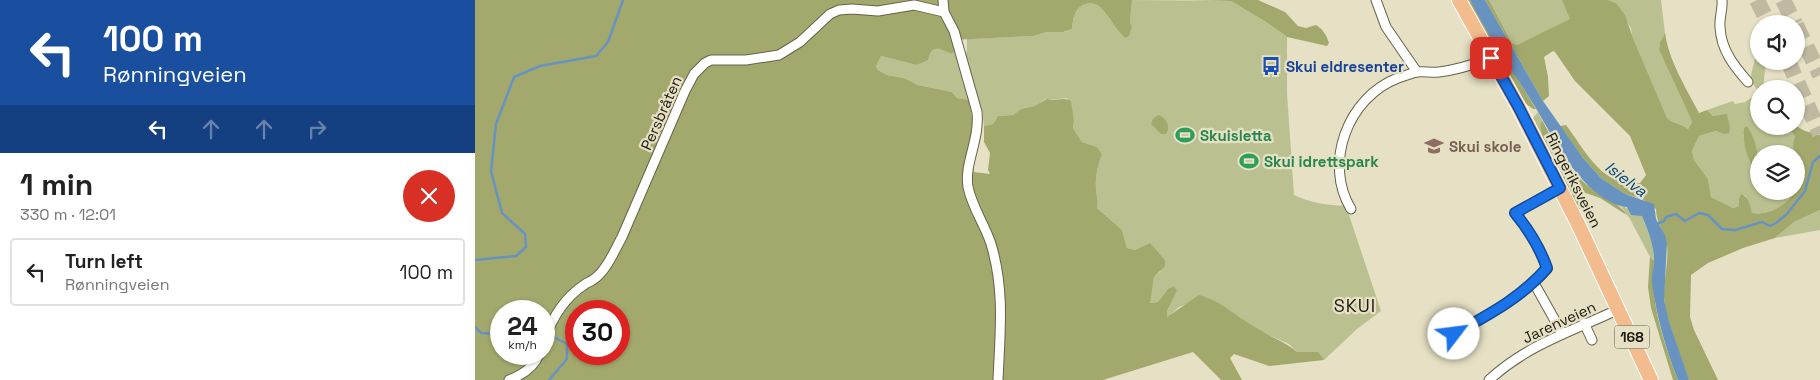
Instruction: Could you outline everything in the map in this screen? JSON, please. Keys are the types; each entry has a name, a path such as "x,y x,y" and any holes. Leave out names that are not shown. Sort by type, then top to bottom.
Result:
{"main road":[{"name":"Ringeriksveien","path":"1459,0 1518,106 1560,188 1651,380"}],"street":[{"path":"943,0 944,12 954,31 979,125 968,167 968,186 972,201 990,243 1000,284 1002,308 998,380"},
{"path":"1376,0 1386,27 1417,72"},
{"path":"1722,0 1720,25 1723,43 1731,63 1748,82"},
{"name":"Persbråten","path":"555,314 584,284 595,279 612,257 685,91 694,74 705,63 711,60 745,60 779,55 800,42 831,14 839,10 878,11 914,5 944,12"},
{"path":"1351,209 1345,200 1339,168 1341,144 1350,121 1368,98 1396,79 1417,72 1439,72 1491,58"},
{"path":"1454,334 1508,303 1534,283 1547,268 1541,250 1524,223 1515,213 1560,188"},
{"path":"1534,283 1562,333"},
{"name":"Jarenveien","path":"1489,380 1532,349 1562,333 1619,309"},
{"path":"1584,323 1592,340"},
{"path":"509,380 519,376 532,365"}],"green space":[{"path":"475,0 1132,0 1130,23 1132,27 1129,36 1125,38 1099,6 1088,4 1080,7 1076,12 1072,29 1063,32 1047,32 1033,36 952,40 955,51 952,54 940,49 934,49 931,51 928,60 916,65 881,56 876,66 878,70 887,75 904,78 918,85 952,92 957,98 969,100 974,128 970,147 974,172 990,174 988,170 990,153 984,142 984,126 993,124 998,116 1013,115 1021,109 1034,106 1047,99 1071,101 1074,121 1073,128 1082,142 1097,147 1102,154 1096,179 1097,208 1122,230 1127,248 1135,250 1150,243 1165,260 1165,266 1154,277 1150,303 1158,302 1168,289 1174,286 1177,291 1167,311 1167,317 1199,295 1223,306 1297,352 1318,352 1324,360 1269,366 1234,354 1230,358 1242,380 1221,380 1193,352 1103,380 475,380"},
{"path":"1132,0 1231,1 1287,37 1287,93 1294,195 1319,203 1346,206 1381,311 1357,329 1324,360 1315,354 1297,352 1289,344 1260,331 1206,297 1179,307 1167,318 1167,311 1177,291 1168,289 1158,302 1149,303 1154,277 1160,272 1165,260 1150,244 1135,250 1127,248 1122,230 1097,208 1096,179 1102,154 1097,147 1082,142 1073,128 1074,121 1067,98 1046,99 1034,106 1021,109 1013,115 998,116 993,124 984,126 982,109 974,94 964,61 967,39 1033,36 1047,32 1064,32 1072,29 1078,9 1088,4 1099,6 1125,38 1130,23"},
{"path":"1187,0 1258,0 1285,12 1298,26 1306,28 1316,25 1324,33 1329,43 1327,46 1287,37 1231,1"},
{"path":"1464,0 1470,0 1536,109 1525,103"},
{"path":"1485,0 1489,0 1512,43 1517,45 1570,19 1562,0 1608,0 1616,3 1625,15 1667,118 1688,129 1692,122 1659,50 1660,42 1665,33 1674,64 1699,113 1707,110 1713,116 1727,114 1730,128 1729,133 1723,134 1716,131 1699,136 1692,151 1694,160 1708,179 1711,197 1733,208 1739,206 1741,194 1747,199 1752,213 1773,210 1788,200 1805,200 1805,145 1793,145 1794,135 1805,135 1805,131 1820,135 1820,210 1794,222 1775,238 1743,248 1708,263 1691,275 1690,317 1694,330 1718,380 1689,380 1673,340 1667,320 1664,299 1667,245 1656,209 1642,199 1625,194 1601,178 1583,158 1560,126 1566,125 1588,156 1605,173 1615,180 1627,183 1640,183 1646,175 1630,136 1575,81 1553,51 1544,57 1549,96 1543,101"},
{"path":"1489,0 1562,0 1571,19 1517,45 1512,43"},
{"path":"1608,0 1661,0 1665,33 1660,42 1659,50 1692,122 1688,129 1667,118 1633,41 1631,28 1616,3"},
{"path":"942,48 952,54 955,51 969,100 957,98 952,92 918,85 904,78 887,75 878,70 876,65 881,56 916,65 934,49"},
{"path":"1752,70 1765,70 1764,80 1750,80"},
{"path":"1750,99 1750,135 1794,135 1795,138 1794,145 1752,145 1743,134 1750,160 1750,200 1789,200 1773,210 1760,213 1752,213 1745,195 1739,206 1733,208 1711,197 1708,179 1694,160 1692,151 1699,136 1716,131 1723,134 1713,116 1707,110 1733,101 1735,104"},
{"path":"1538,112 1542,120 1540,126 1543,135 1558,162 1564,178 1565,188 1532,119"},
{"path":"1158,115 1167,123 1166,134 1161,134 1151,124"},
{"path":"1542,120 1564,158 1577,175 1592,189 1618,206 1625,214 1600,198 1583,192 1579,195 1581,205 1577,211 1565,188 1561,167 1543,138 1540,126"},
{"path":"1747,126 1756,145 1750,145 1750,163 1746,152 1744,128"},
{"path":"1621,206 1642,216 1653,245 1654,261 1650,257 1629,217"},
{"path":"1820,210 1820,230 1775,238 1794,222"},
{"path":"1650,257 1654,261 1654,291 1659,321 1667,351 1678,380 1673,380 1651,308 1648,287"}],"water":[{"path":"1470,0 1485,0 1543,101 1583,158 1601,178 1625,194 1654,204 1656,219 1665,235 1667,243 1664,300 1669,322 1689,380 1678,380 1662,332 1652,283 1653,249 1642,216 1631,215 1627,207 1615,204 1602,197 1575,171 1562,153"}],"waterway":[{"path":"475,260 516,256 526,247 525,234 502,213 491,171 496,124 514,77 540,66 596,56 608,42 623,0"},
{"path":"1655,225 1664,221 1666,217 1676,214 1685,221 1699,213 1708,215 1722,229 1735,230 1762,222 1770,226 1786,215 1805,191 1813,162 1820,156"},
{"path":"475,327 481,333 490,333"},
{"path":"549,380 567,359 567,344 555,338"}],"tunnel":[{"path":"1757,0 1764,15"},
{"path":"1783,0 1790,15"},
{"path":"1805,44 1820,75"},
{"path":"1792,70 1820,134"}],"place":[{"name":"Skui eldresenter","path":"1271,66"},
{"name":"Skuisletta","path":"1185,135"},
{"name":"Skui skole","path":"1434,146"},
{"name":"Skui idrettspark","path":"1249,161"}],"district":[{"name":"SKUI","path":"1355,305"}],"route":[{"path":"1454,334 1508,303 1534,283 1547,268 1541,250 1524,223 1515,213 1560,188 1491,58"}],"water label":[{"name":"Isielva","path":"1626,179"}]}
